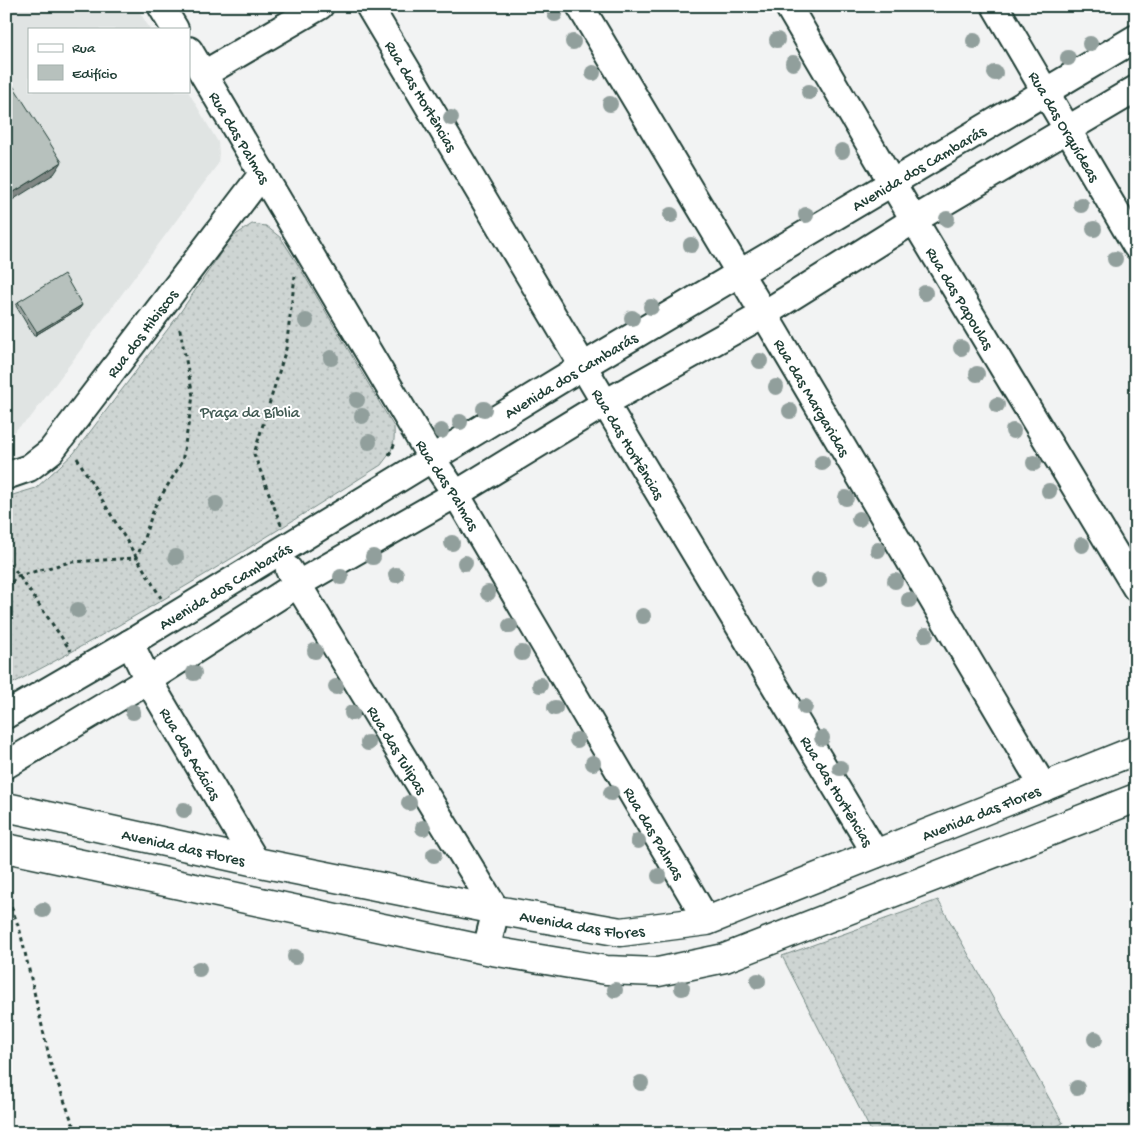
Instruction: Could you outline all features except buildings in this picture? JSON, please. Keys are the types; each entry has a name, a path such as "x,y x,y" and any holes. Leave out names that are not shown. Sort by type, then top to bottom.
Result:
{"main road":[{"name":"Avenida das Flores","path":"6,808 256,862 496,910 621,932 707,921 1136,750"},
{"path":"6,848 486,950 606,970 658,972 725,958 1136,798"}],"street":[{"path":"161,6 174,28"},
{"path":"204,74 320,6"},
{"name":"Rua das Hortências","path":"369,6 876,854"},
{"name":"Rua das Margaridas","path":"580,6 1044,788"},
{"name":"Rua das Papoulas","path":"788,6 914,220 1136,588"},
{"name":"Rua das Orquídeas","path":"995,6 1136,246"},
{"name":"Avenida dos Cambarás","path":"6,715 130,643 280,540 432,459 584,366 1136,38"},
{"name":"Rua das Palmas","path":"190,52 264,173 432,459 456,494 707,921"},
{"path":"6,765 148,680 298,584 456,494 605,403 764,314 914,220 1136,89"},
{"name":"Rua dos Hibiscos","path":"6,476 29,468 51,452 264,173"},
{"name":"Rua das Tulipas","path":"280,540 298,584 496,910"},
{"name":"Rua das Acácias","path":"130,643 148,680 256,862"},
{"path":"486,950 496,910"}],"path":[{"path":"280,540 254,454 286,349 296,273"},
{"path":"137,558 155,506 182,462 193,396 177,317"},
{"path":"386,459 391,453 395,442 394,434"},
{"path":"74,453 163,601"},
{"path":"6,557 72,653 80,648"},
{"path":"6,588 18,576 70,562 137,558"},
{"path":"6,892 20,930 51,1064 73,1124 87,1133"}],"shaded area":[{"path":"6,6 136,6 149,28 28,28 28,92 189,92 218,142 218,164 31,417 6,438"}],"green space":[{"name":"Praça da Bíblia","path":"252,224 266,226 281,238 297,263 394,427 391,451 381,465 242,552 102,635 6,687 6,497 36,488 74,453 177,317 231,238"},
{"path":"938,900 1063,1123 1043,1133 872,1133 782,956"}]}
